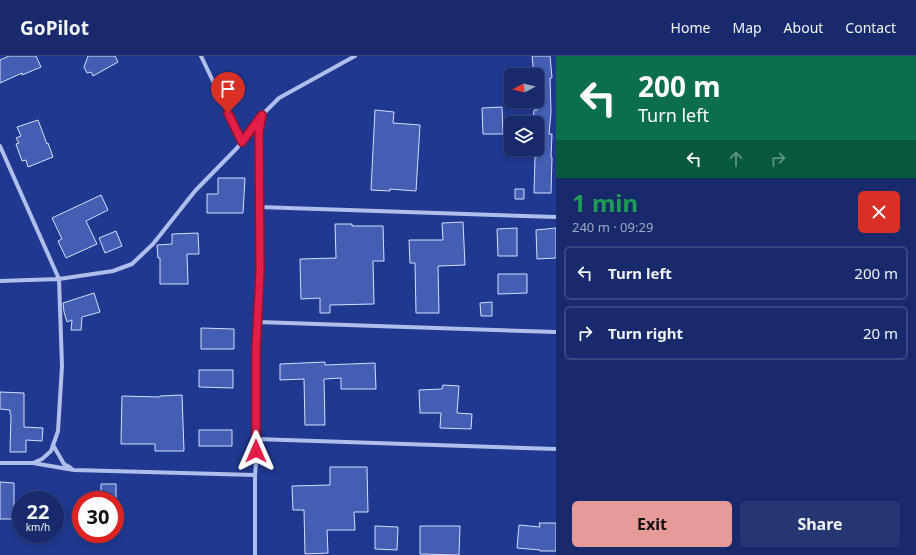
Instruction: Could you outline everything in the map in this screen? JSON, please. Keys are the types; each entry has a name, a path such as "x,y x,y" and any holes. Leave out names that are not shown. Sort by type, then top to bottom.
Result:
{"street":[{"path":"201,56 242,142"},
{"path":"0,281 59,279 113,270 132,264 153,244 195,191 237,148 262,115 278,98 355,56"},
{"path":"255,555 254,475 256,439 256,350 260,272 259,132 262,115"},
{"path":"0,146 59,279 62,366 58,431 50,451 42,459 33,463"},
{"path":"259,207 556,217"},
{"path":"258,322 556,332"},
{"path":"256,439 556,449"},
{"path":"53,445 64,464 74,470"},
{"path":"0,463 33,463 74,470 254,475"}],"building":[{"path":"9,56 36,56 41,67 22,75 22,73 0,83 0,60"},
{"path":"88,56 115,56 118,62 93,76 91,72 87,73 84,67"},
{"path":"532,56 550,56 552,78 550,78 551,112 549,134 552,134 551,193 534,193 535,157 544,156 544,116 533,116 534,110 537,110 537,108 544,108 544,68 533,68"},
{"path":"502,107 503,134 483,134 482,108"},
{"path":"375,110 394,112 393,123 420,125 416,191 390,189 390,191 371,190"},
{"path":"38,120 53,157 28,167 26,160 22,161 16,144 19,143 16,138 21,136 17,127"},
{"path":"218,178 245,178 243,213 207,213 207,194 218,194"},
{"path":"515,189 524,189 524,199 515,199"},
{"path":"101,195 108,210 86,221 97,244 66,258 58,241 62,239 52,218"},
{"path":"463,222 465,265 438,266 439,313 416,313 415,263 410,263 409,240 443,240 442,223"},
{"path":"335,224 352,224 352,226 383,226 384,261 373,261 374,304 330,305 330,313 320,313 320,298 301,299 300,259 336,258"},
{"path":"517,228 517,256 498,256 497,229"},
{"path":"556,228 556,258 537,259 536,230"},
{"path":"116,231 122,246 105,253 99,238"},
{"path":"198,233 199,254 187,254 188,284 160,284 160,258 158,258 157,245 172,244 172,234"},
{"path":"498,274 527,274 527,293 498,294"},
{"path":"94,293 100,312 82,317 81,330 71,330 72,320 67,322 63,303"},
{"path":"492,302 492,316 481,316 480,303"},
{"path":"201,328 234,329 234,349 201,349"},
{"path":"325,362 325,365 375,363 376,389 341,389 341,378 324,379 325,425 305,425 304,379 280,380 280,364"},
{"path":"199,370 233,370 233,388 199,387"},
{"path":"443,385 459,386 457,413 472,414 471,429 440,428 441,413 420,413 419,390 442,389"},
{"path":"0,392 24,393 24,427 43,428 42,441 26,440 26,452 10,452 11,415 10,410 0,409"},
{"path":"182,395 184,451 155,451 155,444 121,444 122,396 160,397"},
{"path":"199,430 232,430 232,446 199,446"},
{"path":"330,467 367,467 368,512 354,512 355,530 327,530 328,553 305,554 304,510 293,510 292,486 330,485"},
{"path":"0,482 14,483 14,491 12,491 12,519 0,519"},
{"path":"101,484 116,484 116,491 101,491"},
{"path":"539,523 556,523 556,551 540,551 517,548 519,525 540,527"},
{"path":"375,526 398,527 397,550 375,549"},
{"path":"420,526 460,526 459,555 420,554"}],"route":[{"path":"228,113 242,142 262,115 259,132 260,272 256,350 256,451"}]}
